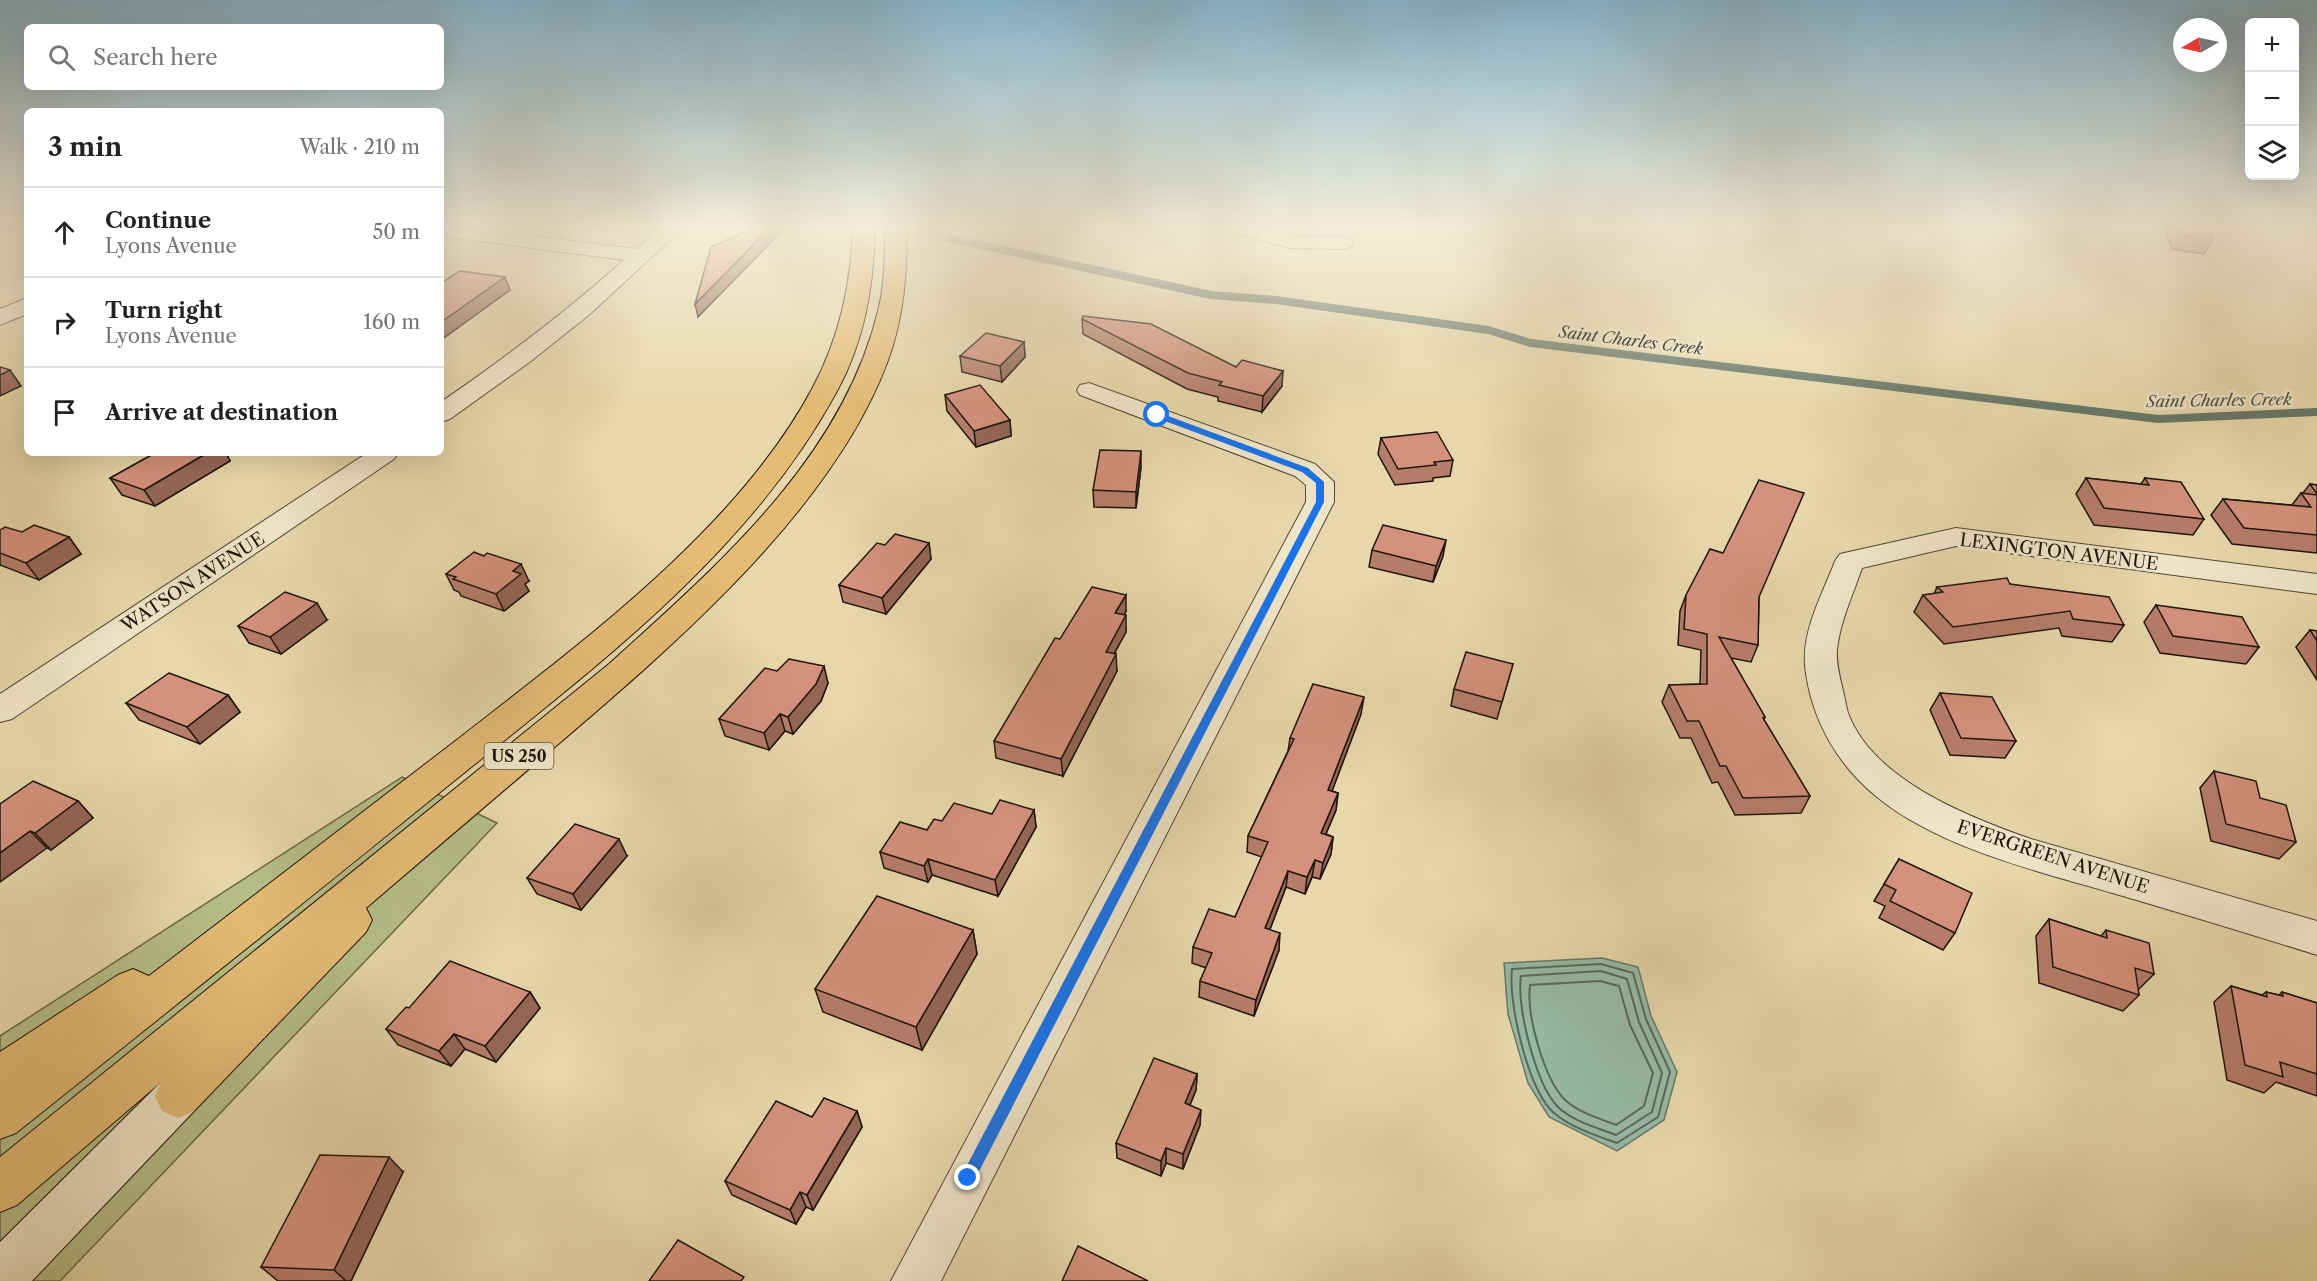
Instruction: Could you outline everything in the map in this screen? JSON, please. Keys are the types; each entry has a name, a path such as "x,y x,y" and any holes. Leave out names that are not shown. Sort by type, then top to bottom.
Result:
{"highway":[{"name":"US 250","path":"0,1117 557,680 654,596 704,548 746,503 800,430 837,366 853,326 862,285"},
{"name":"US 250","path":"0,1188 621,672 698,602 759,538 807,478 852,408 878,354 890,313 894,285"},
{"path":"178,1096 485,785"},
{"path":"0,1077 350,844"}],"street":[{"path":"444,412 523,356 609,285"},
{"path":"0,318 24,306"},
{"path":"915,1281 1320,502 1320,482 1305,470 1089,390"},
{"name":"WATSON AVENUE","path":"0,710 381,456"},
{"name":"LEXINGTON AVENUE","path":"1822,640 1851,561 1956,537 2317,584"},
{"name":"EVERGREEN AVENUE","path":"1822,640 1821,665 1829,711 1843,740 1862,763 1892,790 1931,815 1983,837 2057,861 2317,938"},
{"path":"0,1278 178,1096"}],"green space":[{"path":"402,777 497,823 60,1281 0,1281 0,1036"}],"water":[{"path":"1602,958 1638,967 1651,1016 1677,1072 1664,1120 1617,1151 1549,1117 1528,1083 1508,1014 1504,963"}],"building":[{"path":"444,285 494,285 444,320"},
{"path":"700,285 714,285 695,304"},
{"path":"1083,316 1151,324 1236,367 1242,360 1283,371 1263,396 1219,385 1222,382 1188,373 1082,319"},
{"path":"986,333 1024,342 1000,366 960,356"},
{"path":"0,367 10,370 0,375"},
{"path":"980,385 1010,420 974,431 945,395"},
{"path":"1437,432 1453,460 1434,462 1436,465 1398,469 1381,438"},
{"path":"1100,450 1141,451 1136,492 1093,490"},
{"path":"150,456 202,456 144,490 110,478"},
{"path":"2086,478 2149,485 2145,478 2181,482 2204,519 2104,508"},
{"path":"1759,480 1804,493 1759,597 1758,645 1719,637 1765,717 1763,718 1810,796 1743,798 1726,766 1720,766 1699,721 1687,721 1669,685 1707,684 1707,634 1684,629 1686,595 1710,549 1723,553"},
{"path":"2310,484 2317,485 2317,494"},
{"path":"2301,493 2317,495 2317,535 2244,528 2223,499 2311,507"},
{"path":"34,525 69,537 26,563 0,553 0,530 5,527 22,532"},
{"path":"1383,525 1446,540 1436,566 1372,550"},
{"path":"895,534 929,543 882,598 839,585 877,543 885,545"},
{"path":"474,552 484,556 487,553 521,564 513,571 521,574 496,594 453,579 456,577 446,574"},
{"path":"2007,578 2010,584 2109,597 2124,625 2073,619 2070,611 1953,627 1923,595 1943,592 1937,587"},
{"path":"1092,587 1126,595 1115,613 1126,615 1106,652 1116,654 1061,759 994,741 1055,638 1060,639"},
{"path":"285,592 317,603 270,637 238,626"},
{"path":"2156,605 2242,617 2259,647 2173,636"},
{"path":"2310,630 2317,631 2317,641"},
{"path":"1466,652 1513,664 1502,702 1454,689"},
{"path":"789,659 824,666 816,684 788,717 780,714 764,733 719,719 765,668 777,671"},
{"path":"169,673 228,695 187,727 126,703"},
{"path":"1313,684 1364,697 1328,790 1338,793 1321,833 1333,837 1323,863 1315,860 1307,877 1288,871 1265,928 1280,933 1256,1000 1200,981 1212,953 1193,947 1209,909 1235,917 1268,842 1248,836 1294,739 1290,738"},
{"path":"1940,693 1992,697 2016,741 1961,738"},
{"path":"2214,771 2256,781 2260,798 2286,805 2296,842 2226,824"},
{"path":"33,781 78,801 35,833 30,831 0,853 0,804"},
{"path":"1000,800 1034,810 995,880 928,859 924,866 880,852 900,822 927,830 934,819 942,821 954,803 992,814"},
{"path":"575,824 619,839 573,894 527,878"},
{"path":"1899,859 1972,893 1955,933 1890,901 1896,890 1884,884"},
{"path":"877,896 973,930 916,1027 815,989"},
{"path":"2049,919 2107,938 2106,930 2149,943 2154,974 2135,968 2139,995 2053,967"},
{"path":"450,961 530,992 485,1046 454,1034 439,1051 386,1029 406,1007 409,1008"},
{"path":"2231,986 2267,997 2266,992 2283,996 2282,992 2317,1003 2317,1074 2280,1062 2283,1077 2245,1065"},
{"path":"1154,1058 1197,1074 1185,1103 1201,1110 1183,1154 1166,1148 1161,1161 1116,1143"},
{"path":"824,1098 857,1111 807,1195 800,1192 790,1210 725,1181 776,1101 812,1117"},
{"path":"320,1155 389,1157 334,1270 261,1267"},
{"path":"678,1240 744,1277 741,1281 649,1281"},
{"path":"1078,1246 1148,1281 1062,1281"}],"waterway":[{"name":"Saint Charles Creek","path":"1164,285 1211,295 1276,300 1488,330 1531,343 2158,419 2317,412"}],"route":[{"path":"968,1178 1320,502 1320,482 1305,470 1157,415"}]}
